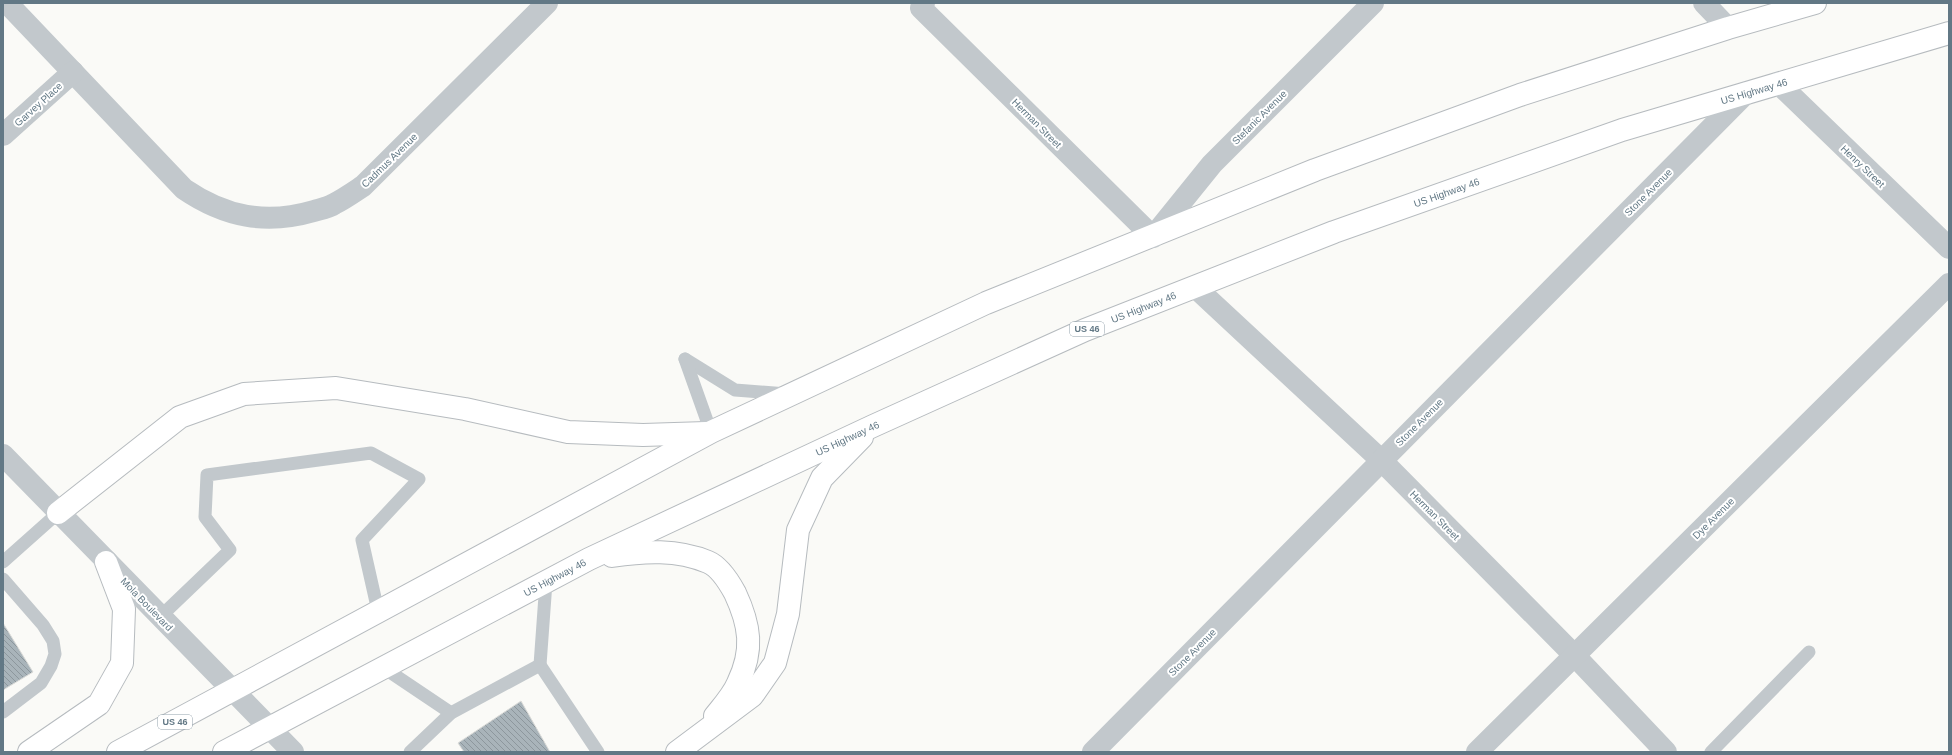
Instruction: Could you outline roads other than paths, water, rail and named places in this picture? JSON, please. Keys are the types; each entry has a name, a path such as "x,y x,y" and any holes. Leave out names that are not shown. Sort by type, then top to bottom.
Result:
{"highway":[{"name":"US 46","path":"118,752 232,692 378,611 712,432 986,303 1153,237 1315,170 1520,95 1728,28 1815,3"},
{"name":"US Highway 46","path":"268,728 589,559 873,426 1085,330 1334,232 1614,133 1949,33"},
{"path":"58,513 180,417 244,394 336,388 465,409 568,432 643,435 712,432"},
{"path":"677,752 752,696 775,664 788,614 798,530 822,478 873,426"},
{"path":"589,559 645,551 683,554 709,562 728,580 742,609 748,627 749,648 738,684 704,732"},
{"path":"29,752 99,704 122,663 124,609 106,562"},
{"name":"US 46","path":"224,752 268,728"}],"street":[{"name":"Cadmus Avenue","path":"7,3 184,189 199,199 232,213 261,218 294,217 333,205 363,186 547,3"},
{"name":"Stefanic Avenue","path":"1153,237 1212,164 1373,3"},
{"path":"1704,3 1728,28"},
{"name":"Herman Street","path":"922,6 1153,237"},
{"name":"Garvey Place","path":"3,135 73,72"},
{"name":"Henry Street","path":"1778,83 1949,248"},
{"name":"Stone Avenue","path":"1094,752 1381,460 1746,93"},
{"name":"Dye Avenue","path":"1477,752 1949,284"},
{"name":"Herman Street","path":"1195,287 1381,460 1574,655 1666,752"},
{"name":"Mola Boulevard","path":"3,455 232,692 293,752"}],"lane":[{"path":"712,432 685,359 735,390 793,394"},
{"path":"160,617 230,550 205,517 207,475 371,453 418,479 362,540 378,611"},
{"path":"3,562 58,513"},
{"path":"3,579 43,625 52,641 55,654 51,666 41,683 3,712"},
{"path":"546,582 540,665 598,752"},
{"path":"1711,752 1809,652"},
{"path":"410,752 451,713 540,665"},
{"path":"384,668 451,713"}]}
